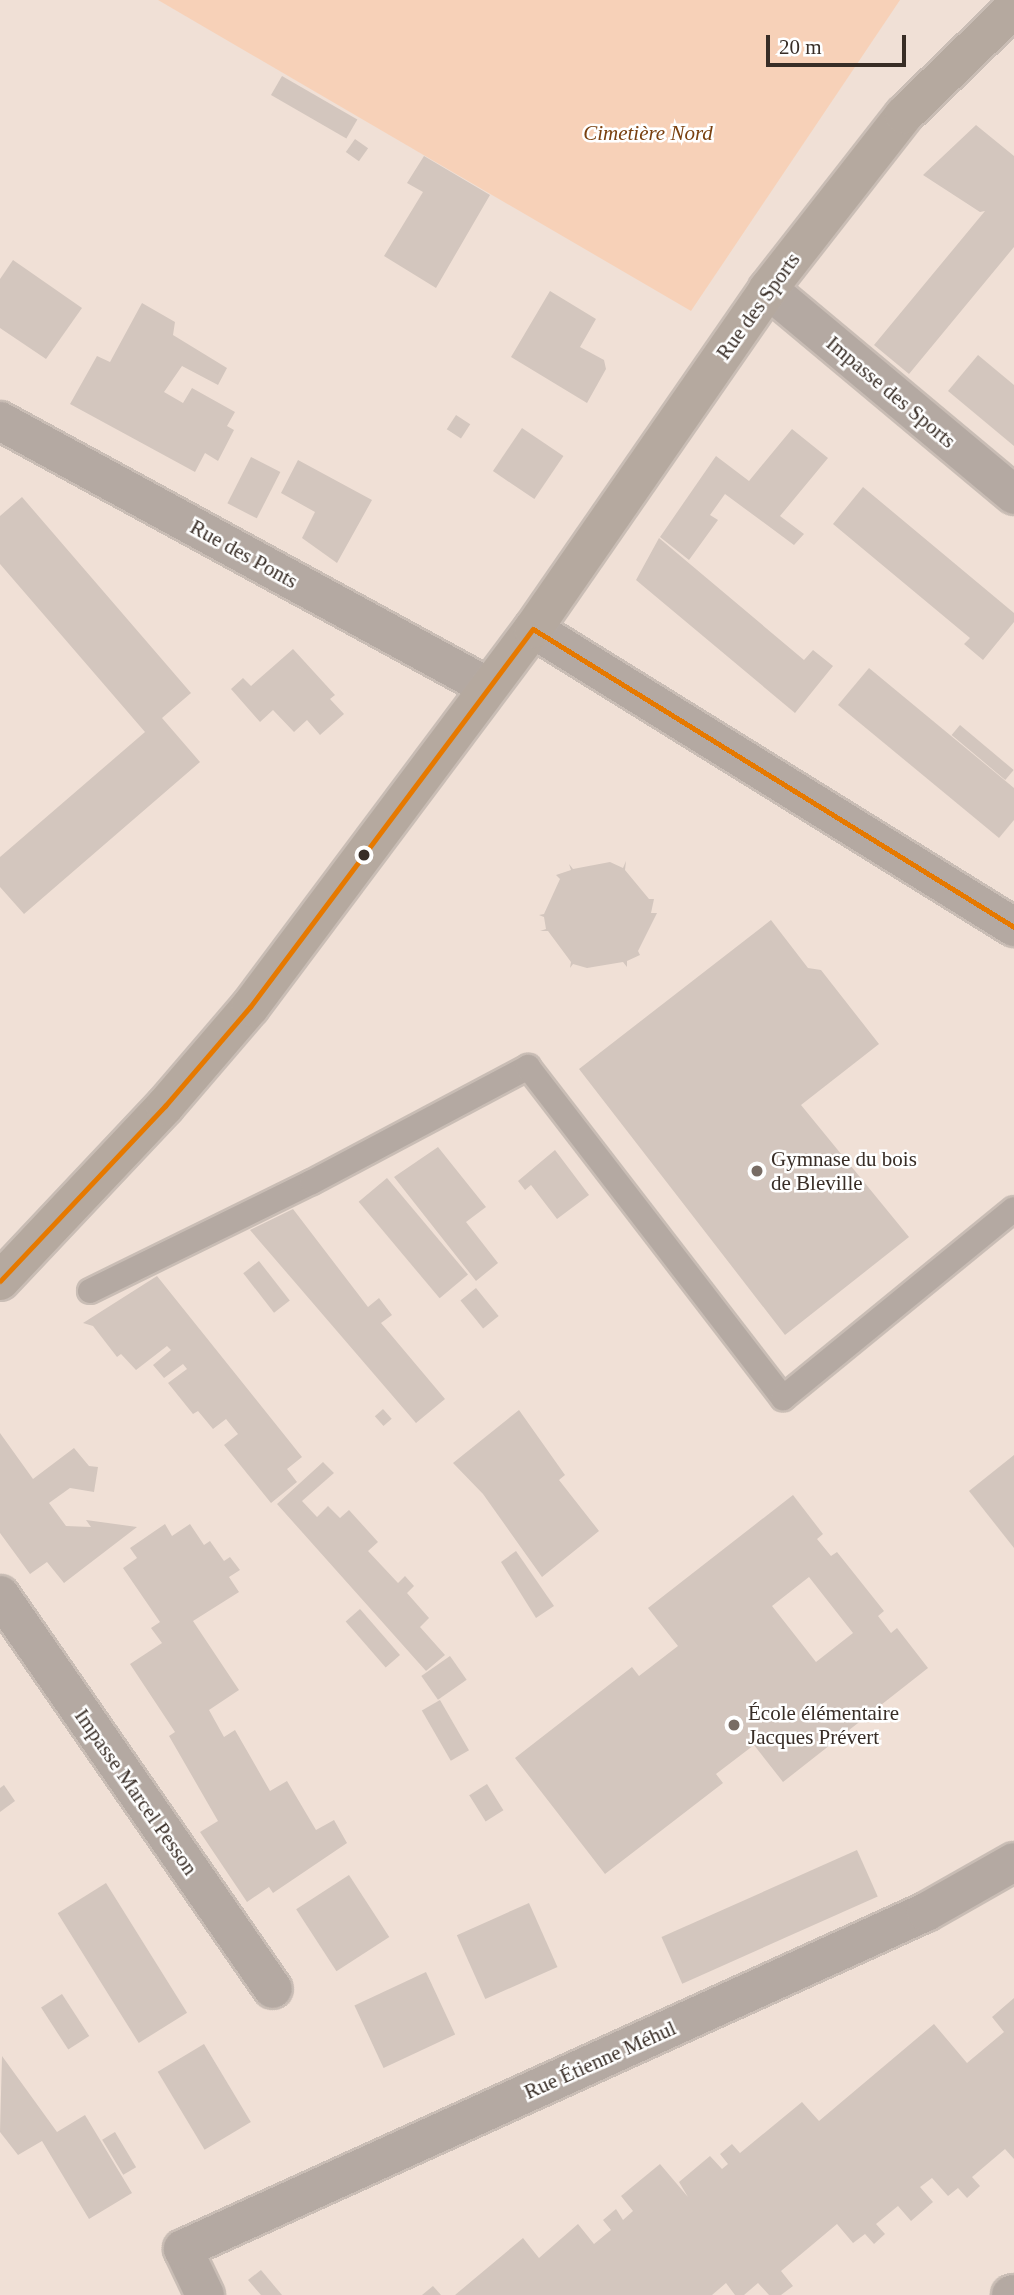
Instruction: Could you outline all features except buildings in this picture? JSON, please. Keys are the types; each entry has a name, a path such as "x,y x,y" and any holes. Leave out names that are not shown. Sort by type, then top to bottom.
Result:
{"street":[{"name":"Rue des Sports","path":"0,1281 165,1106 250,1007 533,629 768,289 904,115 1014,8"},
{"name":"Impasse des Sports","path":"768,289 1014,495"},
{"name":"Rue des Ponts","path":"3,428 488,687"},
{"path":"533,629 1014,928"},
{"name":"Impasse Marcel Pesson","path":"0,1595 273,1989"},
{"name":"Rue Étienne Méhul","path":"205,2295 183,2249 926,1912 1014,1862"}],"lane":[{"path":"90,1291 312,1182 528,1067 783,1398 1014,1209"}],"green space":[{"name":"Cimetière Nord","path":"158,0 900,0 691,311"}],"transit line":[{"path":"533,629 1014,927"},
{"path":"0,1281 165,1106 250,1007 533,629"}],"place":[{"name":"Gymnase du bois de Bleville","path":"757,1171"},
{"name":"École élémentaire Jacques Prévert","path":"734,1725"}]}
